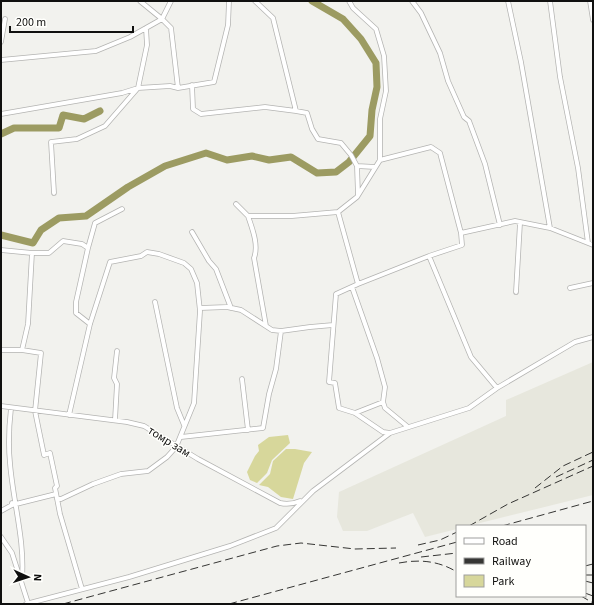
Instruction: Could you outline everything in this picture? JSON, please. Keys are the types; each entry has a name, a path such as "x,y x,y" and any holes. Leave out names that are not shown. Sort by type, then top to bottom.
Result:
{"street":[{"path":"140,1 171,28 178,88"},
{"path":"1,60 96,52 130,38 162,19 171,1"},
{"path":"1,114 122,93 138,88 170,86 178,88 214,82 228,25 229,1"},
{"path":"255,1 269,16 273,18 296,111"},
{"path":"248,216 292,216 338,212 358,195 380,160 380,119 386,91 384,56 376,29 353,8 349,1"},
{"path":"412,1 421,13 437,46 448,81 464,117 469,122 485,164 500,225"},
{"path":"508,1 521,62 550,228"},
{"path":"550,1 560,77 578,168 588,242"},
{"path":"590,1 593,20"},
{"path":"1,42 5,19"},
{"path":"54,193 51,142 77,139 105,126 138,88 147,45 146,28"},
{"path":"192,85 193,109 201,114 265,107 307,113 312,129 318,139 341,143 351,155 357,166 358,195"},
{"path":"380,160 431,147 440,152 461,232 462,244 352,286 336,294 330,382 335,383 338,408 355,413 383,432 390,433"},
{"path":"357,166 375,167"},
{"path":"236,204 248,216 254,235 254,258 266,326"},
{"path":"90,324 76,313 76,302 88,248 95,223 122,209"},
{"path":"338,212 358,284"},
{"path":"461,232 515,222 550,228 593,245"},
{"path":"516,292 520,223"},
{"path":"192,232 209,261 216,269 231,308"},
{"path":"1,250 32,254 49,253 63,240 82,244 88,248"},
{"path":"57,499 62,499 93,484 121,474 148,471 168,457 176,447 194,403 200,308 197,283 191,269 184,263 159,254 147,252 141,256 110,262 90,324 69,415"},
{"path":"22,350 28,324 32,254"},
{"path":"429,256 471,356 497,388"},
{"path":"570,288 593,283"},
{"path":"352,286 377,358 385,387 383,402 385,408 408,427"},
{"path":"155,302 177,408 184,425"},
{"path":"200,308 231,308 240,310 272,330 281,332 333,325"},
{"path":"181,437 263,428 276,369 281,332"},
{"path":"1,537 12,553 22,579 27,604 128,577 230,546 276,528 302,500 390,433 469,408 497,388 575,342 593,337"},
{"path":"1,350 22,350 41,353 35,411 44,455 50,453 57,486 55,488 60,514 82,590"},
{"path":"115,420 117,384 114,378 117,351"},
{"path":"242,379 248,430"},
{"path":"355,413 383,402"},
{"name":"томр зам","path":"1,406 115,420 144,426 160,435 176,447 280,503 286,505 302,500"},
{"path":"11,408 8,432 10,464 15,498 14,505 23,562 22,579"},
{"path":"1,511 14,505 56,494"}],"shaded area":[{"path":"593,362 593,495 472,525 456,525 456,529 425,537 413,513 367,531 343,531 337,517 339,492 506,416 506,400"}],"green space":[{"path":"288,435 290,443 272,460 267,473 257,483 250,480 247,472 259,451 258,445 269,437"},
{"path":"286,449 312,452 304,463 293,499 281,497 268,487 259,485 270,474 273,461"}],"waterway":[{"path":"1,235 33,243 41,230 59,218 86,216 128,187 165,166 206,153 227,160 252,156 269,160 291,157 317,173 336,172 349,162 370,136 372,110 377,87 376,63 361,39 343,19 312,1"},
{"path":"1,134 14,128 59,128 63,115 84,119 100,111"}],"railway":[{"path":"535,488 563,466 593,452"},
{"path":"556,477 593,460"},
{"path":"471,525 508,504 593,466"},
{"path":"506,525 593,501"},
{"path":"418,545 440,540 456,532"},
{"path":"229,604 456,542"},
{"path":"63,604 277,546 301,543 355,549 396,548"},
{"path":"421,557 456,553"},
{"path":"399,563 414,561 436,563 456,571"},
{"path":"586,566 593,564"},
{"path":"586,575 593,575"},
{"path":"586,581 593,583"},
{"path":"586,593 593,596"},
{"path":"583,597 593,603"}]}
